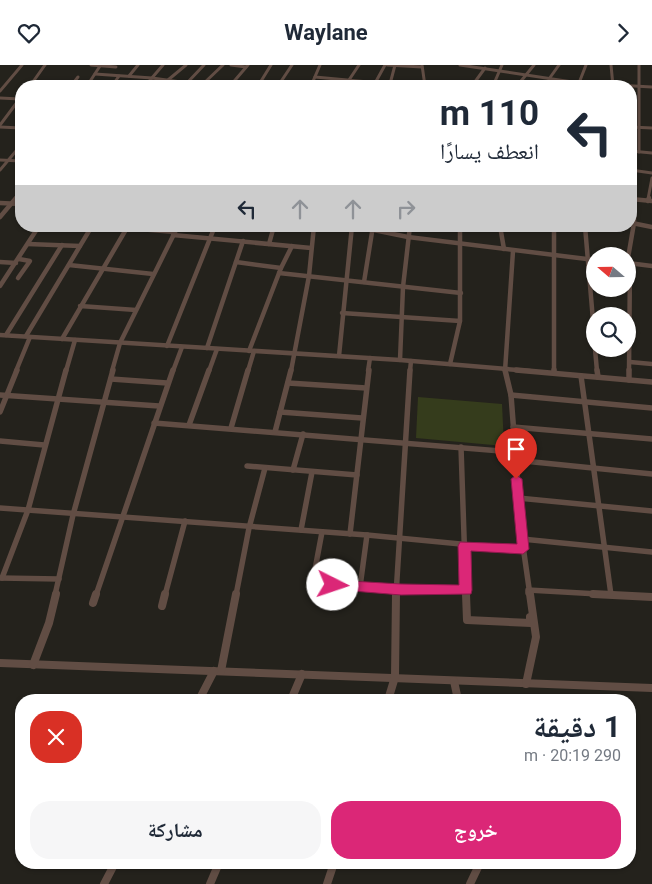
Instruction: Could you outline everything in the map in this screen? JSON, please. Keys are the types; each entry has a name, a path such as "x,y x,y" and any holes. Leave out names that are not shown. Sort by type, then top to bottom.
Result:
{"street":[{"path":"0,91 2,86 22,65"},
{"path":"34,80 45,65"},
{"path":"91,65 116,66"},
{"path":"130,76 138,65"},
{"path":"152,78 163,65"},
{"path":"95,75 168,80 186,65"},
{"path":"190,80 204,65"},
{"path":"207,80 223,65"},
{"path":"231,65 247,66"},
{"path":"262,80 271,65"},
{"path":"282,80 292,65"},
{"path":"314,80 320,65"},
{"path":"352,65 359,65"},
{"path":"315,77 349,80 359,65"},
{"path":"377,80 386,65 422,66 424,80"},
{"path":"391,80 395,65"},
{"path":"460,65 554,80"},
{"path":"496,80 502,65"},
{"path":"522,80 534,65"},
{"path":"549,79 560,65"},
{"path":"580,80 586,65"},
{"path":"611,65 612,80"},
{"path":"639,65 639,152 652,153"},
{"path":"91,80 100,66"},
{"path":"110,75 116,66"},
{"path":"235,80 247,66"},
{"path":"476,80 485,68"},
{"path":"116,80 119,76"},
{"path":"637,86 652,87"},
{"path":"0,98 15,98"},
{"path":"0,126 15,105"},
{"path":"0,126 15,127"},
{"path":"640,127 652,128"},
{"path":"0,170 15,152"},
{"path":"0,160 15,161"},
{"path":"637,171 652,173"},
{"path":"637,199 650,201 652,178"},
{"path":"0,217 15,199"},
{"path":"0,203 15,204"},
{"path":"637,224 652,227"},
{"path":"0,286 35,232"},
{"path":"0,412 28,337 88,232"},
{"path":"62,339 125,232"},
{"path":"166,232 311,249"},
{"path":"167,346 212,232"},
{"path":"269,244 272,232"},
{"path":"275,432 296,353 309,275 313,232"},
{"path":"338,356 345,280 352,232"},
{"path":"364,282 372,232"},
{"path":"386,232 408,237 586,259 585,232"},
{"path":"400,360 403,287 409,232"},
{"path":"450,364 460,321 460,232"},
{"path":"501,232 504,249"},
{"path":"554,232 554,373"},
{"path":"630,247 632,232"},
{"path":"33,665 49,623 73,515 120,343 174,233"},
{"path":"207,349 243,241"},
{"path":"28,244 80,246"},
{"path":"62,245 3,335 400,360 652,382"},
{"path":"231,429 252,351 280,270 292,246"},
{"path":"513,251 504,368 511,395 514,460 523,549 536,637 526,684"},
{"path":"0,262 30,261 18,277"},
{"path":"236,262 345,280 461,293"},
{"path":"636,263 652,266"},
{"path":"70,265 153,274"},
{"path":"629,297 629,380"},
{"path":"80,306 136,310"},
{"path":"342,313 460,321"},
{"path":"58,579 1,578 28,510 44,445 75,340"},
{"path":"94,603 159,406 182,347"},
{"path":"189,425 217,349"},
{"path":"597,357 598,377"},
{"path":"350,534 370,358"},
{"path":"390,694 395,677 396,590 411,361"},
{"path":"630,362 652,364"},
{"path":"581,376 611,595"},
{"path":"111,379 167,383"},
{"path":"288,383 366,388"},
{"path":"0,395 159,406"},
{"path":"511,395 652,408"},
{"path":"280,412 362,418"},
{"path":"154,423 514,452"},
{"path":"513,427 652,439"},
{"path":"293,470 303,434"},
{"path":"0,441 44,445"},
{"path":"461,447 467,620 530,623 528,590"},
{"path":"514,460 652,474"},
{"path":"247,466 357,475"},
{"path":"203,694 217,671 249,527 266,468"},
{"path":"301,530 312,472"},
{"path":"518,498 652,511"},
{"path":"0,508 73,515 185,521 367,535 464,546 523,549"},
{"path":"162,606 185,521"},
{"path":"322,532 313,580 315,583 396,590 466,590"},
{"path":"360,587 367,535"},
{"path":"522,539 652,552"},
{"path":"528,590 652,597"},
{"path":"0,663 652,688"},
{"path":"294,694 302,674"},
{"path":"454,681 457,694"},
{"path":"104,884 112,869"},
{"path":"210,884 216,869"},
{"path":"327,884 332,869"},
{"path":"470,884 477,869"}],"green space":[{"path":"418,397 502,404 504,446 416,438"}],"route":[{"path":"333,585 401,590 466,590 464,546 523,549 516,479"}]}
